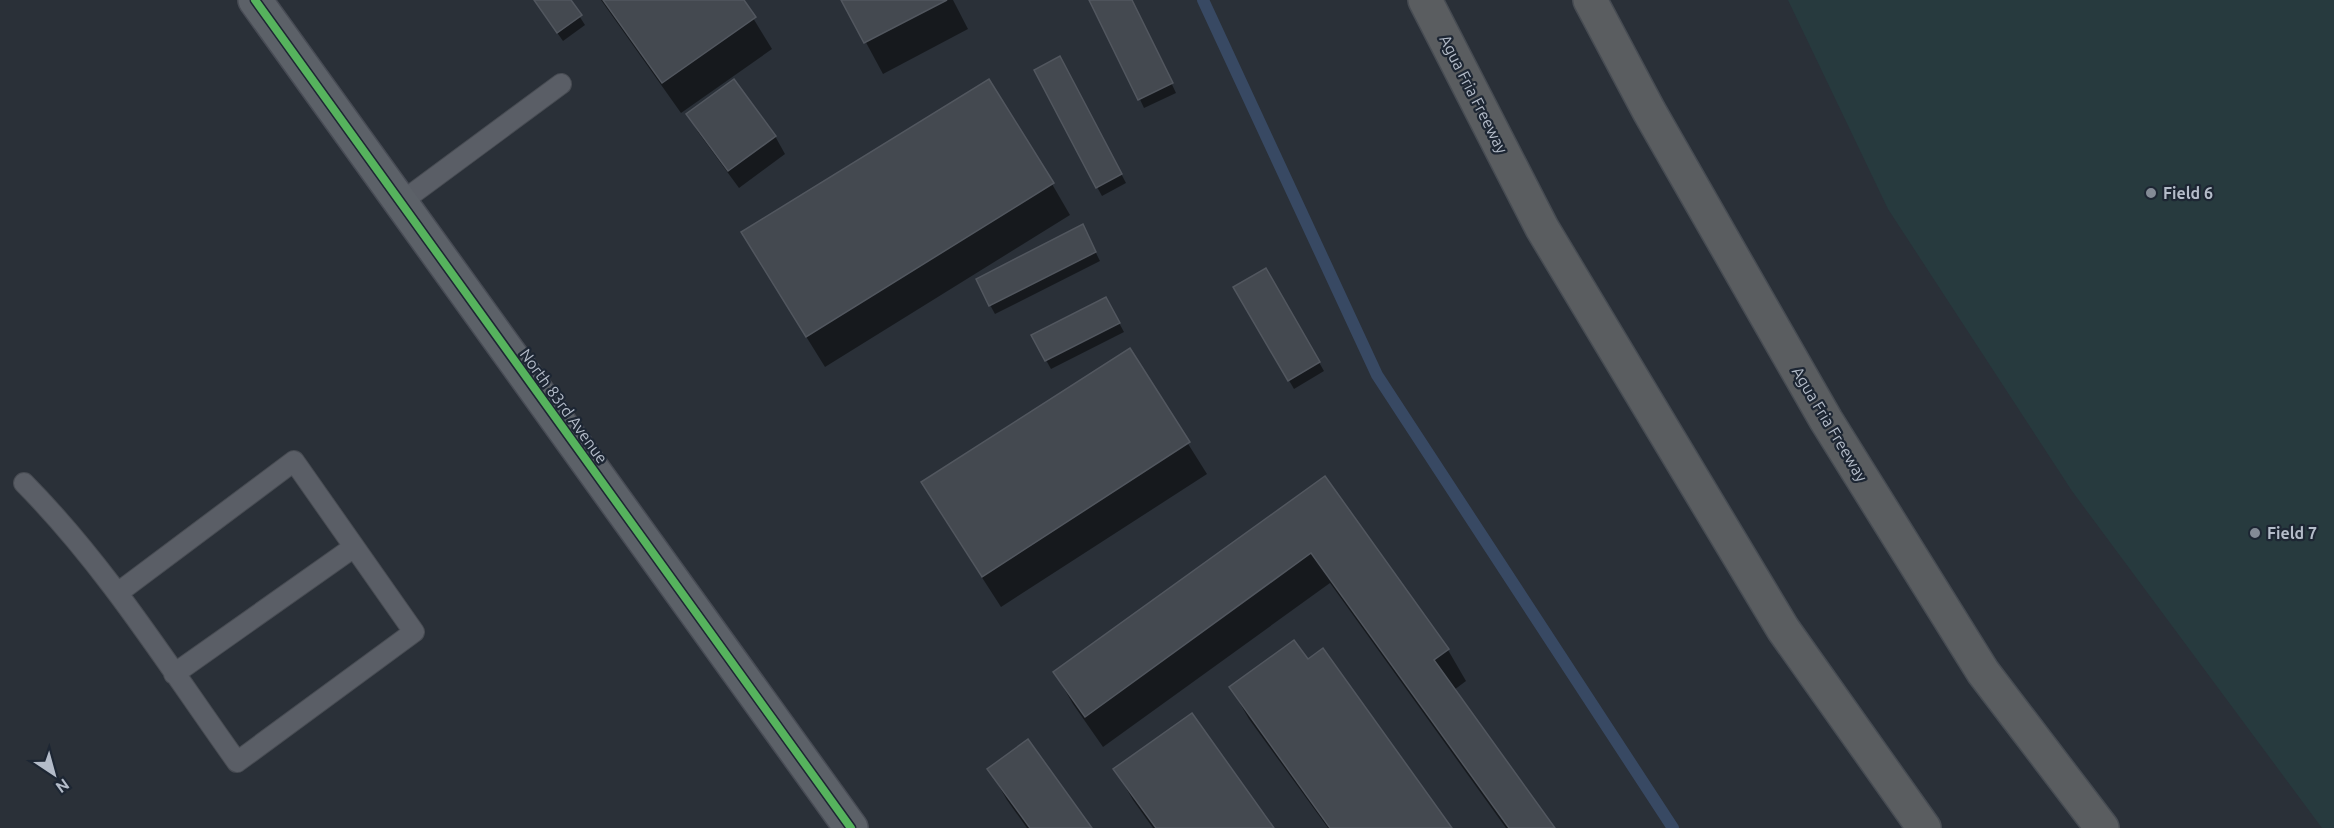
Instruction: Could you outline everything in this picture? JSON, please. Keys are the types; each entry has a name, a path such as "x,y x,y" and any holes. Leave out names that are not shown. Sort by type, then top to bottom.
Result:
{"highway":[{"name":"Agua Fria Freeway","path":"1425,0 1542,228 1770,609 1924,828"},
{"name":"Agua Fria Freeway","path":"1590,0 1648,111 1832,430 1983,672 2102,828"}],"main road":[{"name":"North 83rd Avenue","path":"255,0 851,828"}],"lane":[{"path":"400,203 561,84"},
{"path":"24,483 119,592 237,762 414,632 294,461 119,592"},
{"path":"174,674 354,547"}],"green space":[{"path":"1788,0 2334,0 2334,828 2322,828 2072,491 1888,209"}],"building":[{"path":"534,0 571,0 582,15 557,33"},
{"path":"603,0 744,0 756,17 662,83"},
{"path":"841,0 947,0 864,43"},
{"path":"1089,0 1132,0 1173,83 1138,100"},
{"path":"1060,56 1122,174 1096,188 1034,70"},
{"path":"734,79 776,136 728,171 686,114"},
{"path":"989,79 1054,183 806,337 741,232"},
{"path":"1083,224 1096,252 989,306 976,279"},
{"path":"1266,268 1320,362 1288,381 1233,287"},
{"path":"1106,297 1120,323 1045,361 1031,335"},
{"path":"1130,348 1190,442 982,577 921,482"},
{"path":"1325,476 1449,649 1434,660 1555,828 1509,828 1311,553 1085,717 1053,672"},
{"path":"1294,640 1308,659 1323,648 1452,828 1330,828 1229,687"},
{"path":"1192,713 1274,828 1156,828 1113,769"},
{"path":"1028,739 1092,828 1030,828 987,769"}],"waterway":[{"path":"1203,0 1377,375 1673,828"}],"cycle path":[{"path":"255,0 851,828"}],"place":[{"name":"Field 6","path":"2151,193"},
{"name":"Field 7","path":"2255,533"}]}
